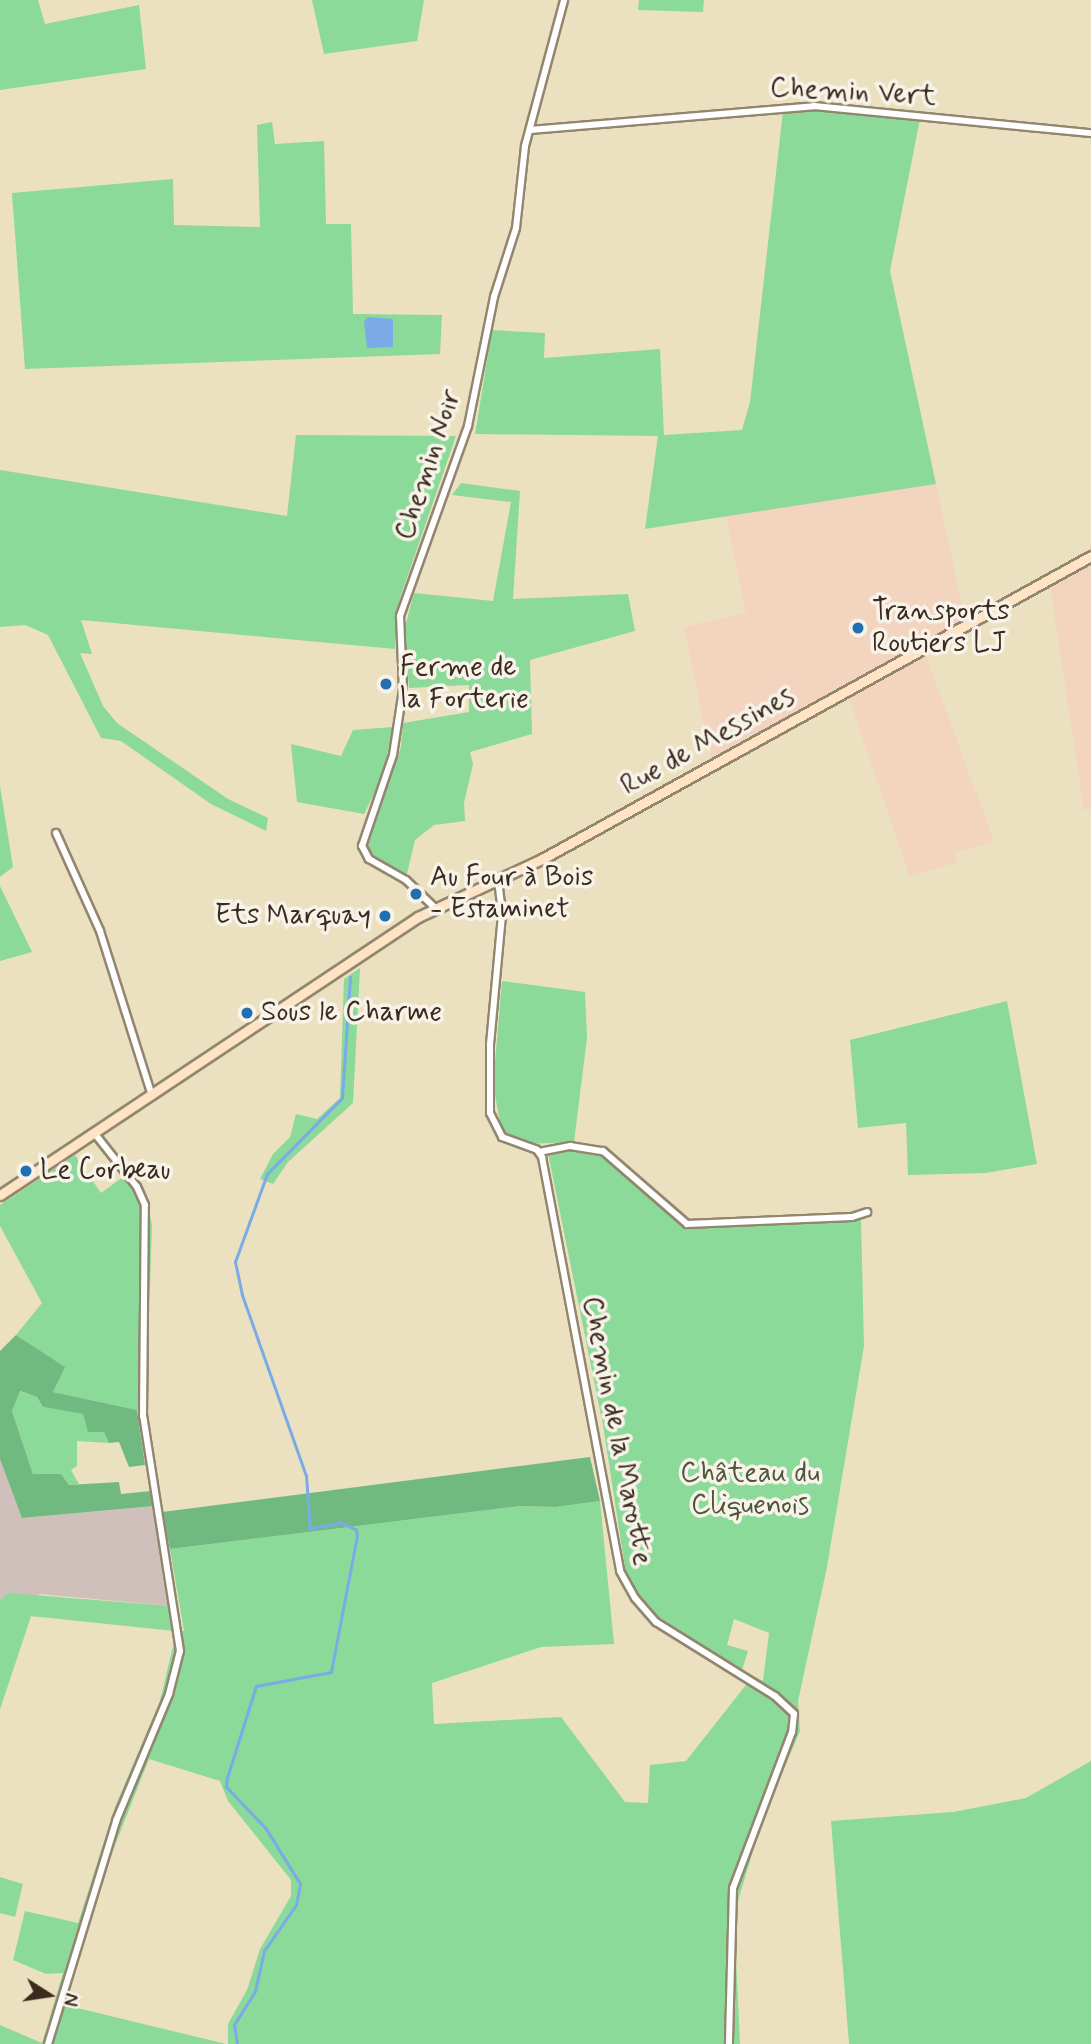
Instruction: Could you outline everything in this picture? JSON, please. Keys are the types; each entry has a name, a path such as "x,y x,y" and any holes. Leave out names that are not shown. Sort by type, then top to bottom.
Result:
{"main road":[{"name":"Rue de Messines","path":"0,1195 435,908 498,880 1091,556"}],"street":[{"name":"Chemin Noir","path":"435,908 406,880 369,859 362,845 392,761 403,690 400,617 468,426 494,297 516,228 530,130 564,0"},
{"name":"Chemin Vert","path":"530,130 804,106 1091,133"},
{"path":"56,833 100,932 152,1096"},
{"path":"498,880 502,915 489,1061 490,1112 502,1137 539,1152 570,1146 603,1151 687,1224 852,1217 867,1212"},
{"path":"48,2044 116,1821 166,1702 180,1651 143,1416 148,1245 142,1194 95,1134"},
{"name":"Chemin de la Marotte","path":"539,1152 622,1578 656,1622 783,1702 794,1718 733,1888 729,2044"}],"shaded area":[{"path":"936,484 968,633 926,656 994,841 956,853 957,862 910,877 849,699 714,773 684,627 746,612 725,513"},
{"path":"1091,548 1091,809 1084,810 1048,573"},
{"path":"0,1459 23,1518 154,1506 170,1606 39,1594 37,1617 31,1616 0,1709"}],"green space":[{"path":"0,0 38,0 45,24 139,5 146,69 0,90"},
{"path":"312,0 424,0 417,41 324,54"},
{"path":"639,0 704,0 703,12 638,10"},
{"path":"818,110 920,119 890,271 936,484 645,529 658,436 475,434 492,330 545,333 544,358 660,349 664,435 742,430 750,402 783,111"},
{"path":"272,122 275,144 324,141 326,224 351,224 353,314 442,315 440,354 25,369 12,193 173,179 174,225 260,227 257,125"},
{"path":"296,435 456,436 399,601 395,649 81,620 92,654 80,653 103,706 117,723 228,799 268,818 266,831 211,804 121,741 101,738 48,635 25,625 0,627 0,470 287,516"},
{"path":"461,483 520,491 513,599 628,594 635,631 530,660 532,734 470,752 473,764 464,803 465,821 434,825 415,840 407,874 369,855 367,846 401,747 403,723 469,712 469,685 409,688 404,631 414,593 493,601 511,502 452,495"},
{"path":"393,727 382,778 364,814 297,802 291,744 341,756 353,730"},
{"path":"0,786 13,867 0,877"},
{"path":"0,886 32,952 0,961"},
{"path":"360,968 353,1103 288,1162 273,1184 260,1179 273,1154 290,1137 296,1114 317,1119 340,1098 344,979"},
{"path":"502,981 585,992 587,1038 574,1142 529,1144 502,1132 493,1085"},
{"path":"1007,1001 1037,1164 986,1173 908,1175 906,1123 858,1128 850,1040"},
{"name":"Château du Cliquenois","path":"585,1150 607,1157 683,1226 861,1220 864,1346 827,1567 798,1701 800,1731 763,1818 734,1914 740,2044 228,2044 228,2024 247,1990 260,1949 291,1896 291,1880 228,1801 220,1781 149,1759 112,1853 65,2005 226,2044 0,2044 0,2025 42,2043 63,1973 46,1974 13,1960 25,1911 78,1923 115,1807 160,1701 174,1642 174,1631 31,1616 0,1709 0,1600 9,1593 170,1606 174,1630 184,1631 170,1549 521,1506 556,1507 600,1501 614,1644 541,1647 432,1683 434,1724 561,1717 625,1802 648,1803 650,1765 686,1761 753,1676 763,1681 769,1633 734,1619 727,1645 748,1651 742,1670 658,1617 627,1580 603,1425 548,1153"},
{"path":"75,1155 101,1193 131,1171 144,1188 152,1225 146,1412 53,1392 64,1367 16,1335 42,1303 0,1226 0,1205"},
{"path":"16,1335 65,1367 53,1392 137,1410 145,1465 129,1467 119,1442 109,1443 104,1432 88,1432 83,1414 43,1407 37,1397 20,1391 12,1411 33,1474 61,1474 69,1485 119,1482 121,1494 151,1491 154,1506 22,1518 0,1459 0,1351"},
{"path":"19,1391 37,1397 43,1407 84,1414 104,1432 109,1443 77,1441 77,1466 71,1470 79,1484 69,1485 61,1474 33,1474 12,1411"},
{"path":"590,1457 600,1501 556,1507 521,1506 170,1549 162,1512"},
{"path":"1091,1761 1091,2044 849,2044 831,1821 953,1812 1026,1798"},
{"path":"0,1877 23,1884 15,1917 0,1913"}],"water":[{"path":"368,317 393,319 393,347 367,348 364,321"}],"waterway":[{"path":"237,2044 234,2025 255,1991 264,1951 296,1905 300,1884 266,1829 226,1787 227,1778 256,1686 331,1672 357,1536 356,1530 341,1523 310,1529 306,1476 242,1295 235,1262 267,1174 342,1098 350,977"}],"place":[{"name":"Transports Routiers LJ","path":"858,628"},
{"name":"Ferme de la Forterie","path":"386,684"},
{"name":"Au Four à Bois - Estaminet","path":"416,894"},
{"name":"Ets Marquay","path":"385,916"},
{"name":"Sous le Charme","path":"247,1013"},
{"name":"Le Corbeau","path":"26,1171"}]}
